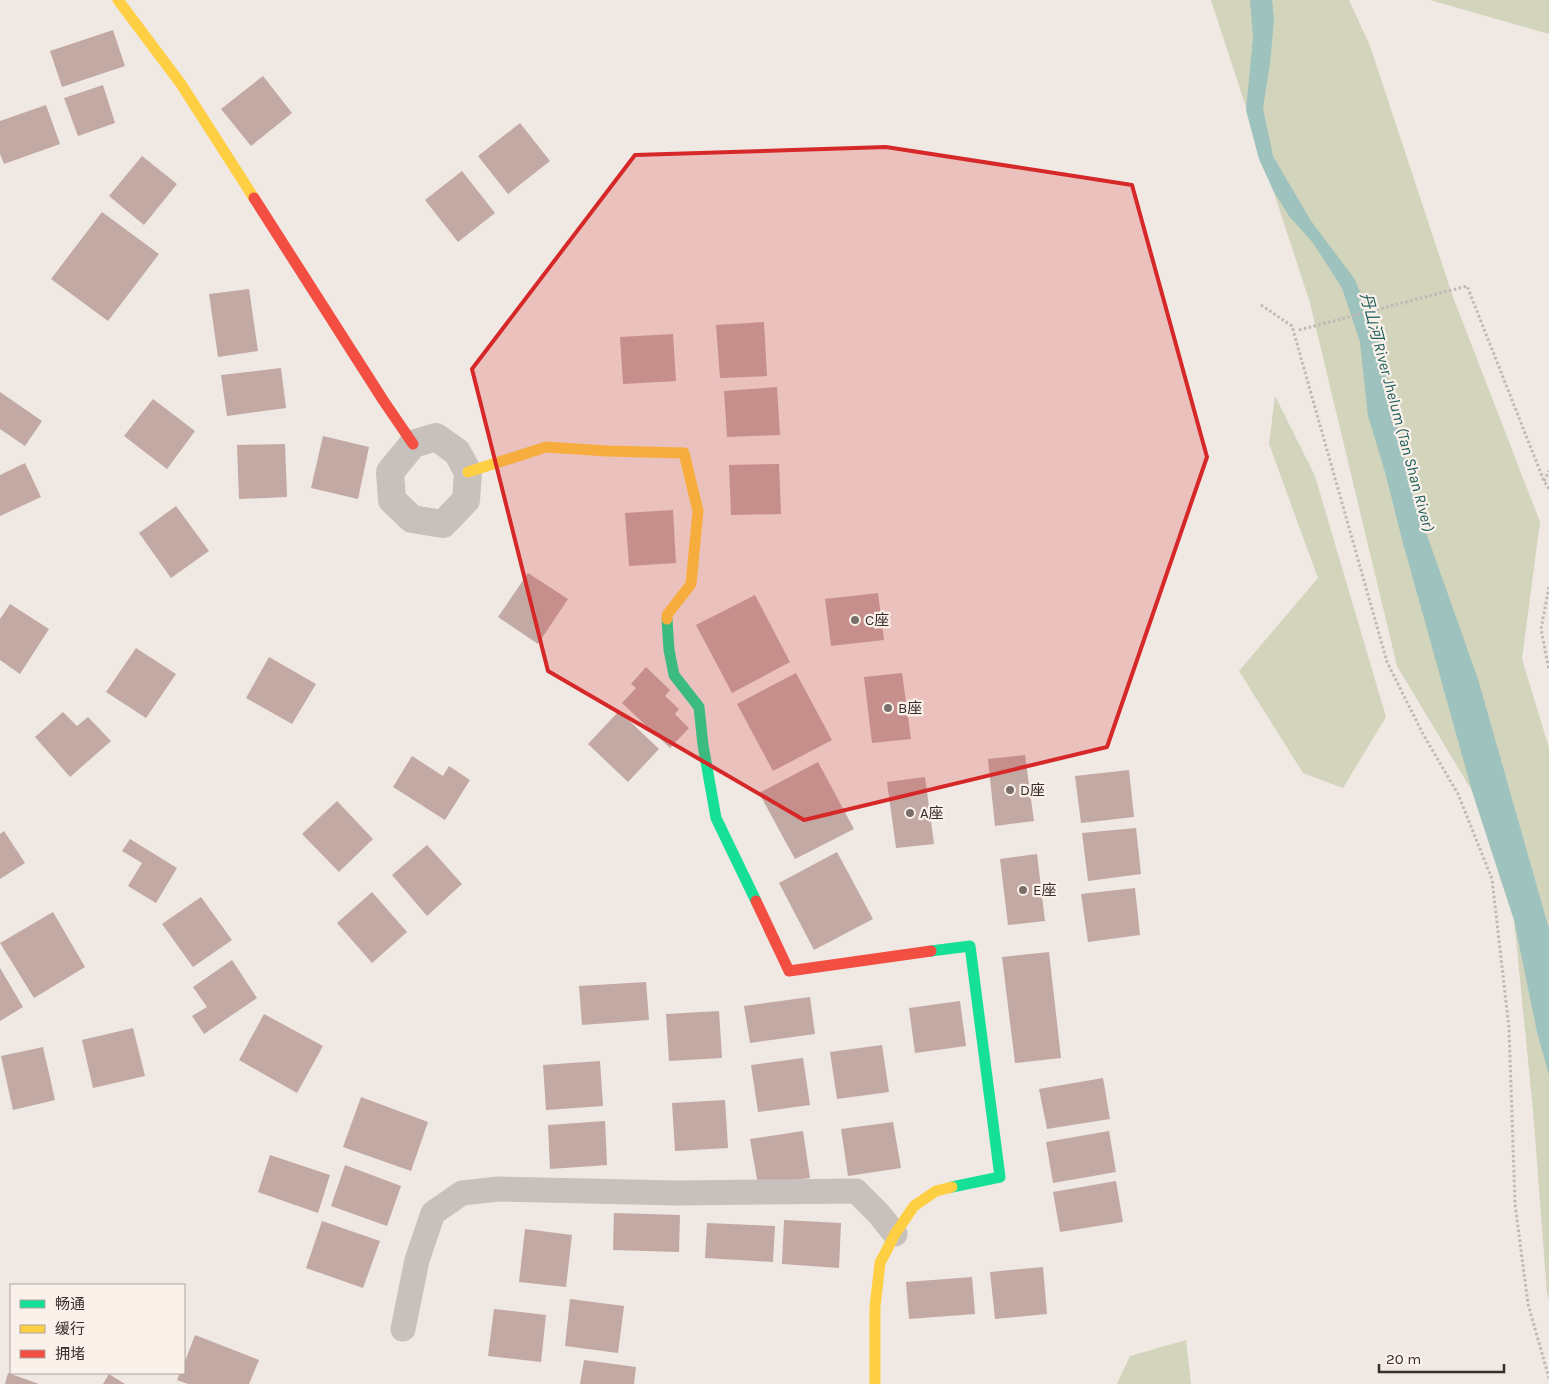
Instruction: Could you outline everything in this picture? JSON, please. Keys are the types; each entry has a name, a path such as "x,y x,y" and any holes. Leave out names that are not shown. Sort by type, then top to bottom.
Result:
{"street":[{"path":"118,0 181,84 413,444"},
{"path":"436,438 456,452 468,472 466,500 443,524 412,519 392,500 390,472 413,444 436,438"},
{"path":"468,472 546,447 684,453 698,511 691,584 667,615 674,675 699,707 703,745 716,818 789,971 970,946 1000,1178 936,1191 914,1206 895,1234 880,1263 875,1307 875,1384"}],"lane":[{"path":"402,1329 417,1260 434,1213 462,1193 498,1189 676,1193 856,1191 879,1214 895,1234"}],"path":[{"path":"1299,330 1467,286 1544,481 1549,489"},
{"path":"1261,306 1292,326 1387,662 1423,734 1458,794 1492,879 1508,1028 1515,1204 1528,1304 1549,1378"},
{"path":"1544,481 1549,471"},
{"path":"1549,587 1542,629 1549,670"}],"highlighted area":[{"path":"886,147 1132,185 1207,457 1107,747 804,820 548,671 472,369 635,155"}],"green space":[{"path":"1211,0 1349,0 1370,46 1453,297 1540,522 1522,659 1549,748 1549,1299 1514,920 1472,791 1397,666 1310,303"},
{"path":"1430,0 1549,0 1549,34"},
{"path":"1275,396 1315,476 1386,717 1343,788 1303,773 1239,671 1318,578 1269,444"},
{"path":"1186,1340 1191,1384 1117,1384 1130,1356"}],"water":[{"path":"1250,0 1272,0 1274,19 1270,64 1263,108 1273,156 1311,221 1354,278 1376,328 1412,493 1478,679 1549,929 1549,1075 1537,1032 1514,920 1472,791 1368,416 1360,342 1342,288 1313,243 1289,216 1273,190 1259,159 1246,110 1253,38"}],"building":[{"path":"113,30 125,66 62,87 50,51"},
{"path":"263,76 292,113 251,146 221,109"},
{"path":"103,85 115,123 78,136 64,98"},
{"path":"46,105 60,144 4,164 0,154 0,121"},
{"path":"520,123 550,161 508,194 478,156"},
{"path":"142,156 177,184 144,225 109,196"},
{"path":"462,171 495,213 458,242 425,200"},
{"path":"102,212 159,254 108,321 51,279"},
{"path":"249,289 258,351 218,357 209,294"},
{"path":"764,322 767,376 720,378 716,325"},
{"path":"673,334 676,381 623,384 620,337"},
{"path":"281,368 286,408 227,416 221,375"},
{"path":"777,387 780,435 727,437 724,391"},
{"path":"0,392 42,421 25,446 0,429"},
{"path":"153,399 195,431 167,469 124,436"},
{"path":"323,436 369,447 358,499 311,488"},
{"path":"285,444 287,497 239,499 237,445"},
{"path":"25,463 41,497 0,516 0,475"},
{"path":"779,464 781,514 731,515 729,465"},
{"path":"176,506 209,551 171,578 139,533"},
{"path":"673,510 676,563 629,566 625,513"},
{"path":"528,573 568,599 538,644 498,617"},
{"name":"C座","path":"878,593 884,640 831,646 825,599"},
{"path":"755,595 790,662 732,693 696,625"},
{"path":"10,604 49,629 20,674 0,660 0,619"},
{"path":"136,648 176,674 146,718 106,692"},
{"path":"269,657 316,684 292,724 246,698"},
{"path":"646,667 670,690 665,696 679,709 675,714 689,728 670,748 622,703 636,688 631,684"},
{"path":"796,673 832,740 773,771 737,704"},
{"name":"B座","path":"902,673 911,739 872,743 864,677"},
{"path":"619,711 659,749 628,782 588,744"},
{"path":"63,712 77,726 88,717 111,741 70,777 35,737"},
{"name":"D座","path":"1025,755 1034,821 995,826 988,759"},
{"path":"412,756 443,776 449,766 470,780 445,820 393,787"},
{"path":"818,762 854,829 795,859 759,793"},
{"path":"1129,770 1134,817 1081,823 1075,776"},
{"name":"A座","path":"925,777 934,844 896,848 887,782"},
{"path":"337,801 373,839 339,872 302,834"},
{"path":"1136,828 1141,874 1088,881 1082,833"},
{"path":"4,831 25,863 0,879 0,834"},
{"path":"130,839 177,868 156,903 128,886 142,863 122,851"},
{"path":"427,845 462,884 427,916 392,875"},
{"path":"837,852 873,919 814,950 779,883"},
{"name":"E座","path":"1037,854 1045,921 1008,925 1000,859"},
{"path":"1135,888 1140,935 1088,942 1081,894"},
{"path":"372,892 407,932 372,963 337,923"},
{"path":"201,897 232,940 193,967 162,924"},
{"path":"53,912 85,967 34,998 0,943"},
{"path":"1049,952 1061,1058 1015,1063 1002,957"},
{"path":"232,960 257,998 204,1034 192,1016 207,1007 193,987"},
{"path":"0,968 23,1007 0,1021"},
{"path":"646,982 649,1020 582,1025 579,986"},
{"path":"810,997 815,1034 750,1043 744,1006"},
{"path":"960,1001 966,1046 915,1053 909,1008"},
{"path":"719,1011 722,1058 669,1061 666,1014"},
{"path":"264,1014 323,1046 297,1093 239,1060"},
{"path":"133,1028 145,1076 93,1088 82,1040"},
{"path":"882,1045 889,1092 837,1099 830,1052"},
{"path":"43,1047 55,1100 13,1110 1,1056"},
{"path":"803,1058 810,1105 758,1112 751,1065"},
{"path":"600,1061 603,1106 546,1110 543,1065"},
{"path":"1103,1078 1110,1119 1047,1129 1039,1089"},
{"path":"361,1097 428,1122 411,1171 343,1147"},
{"path":"725,1100 728,1148 675,1151 672,1103"},
{"path":"605,1121 607,1165 550,1169 548,1125"},
{"path":"893,1122 901,1168 848,1176 841,1129"},
{"path":"803,1131 810,1178 758,1185 750,1139"},
{"path":"1109,1131 1116,1172 1053,1183 1046,1142"},
{"path":"270,1155 330,1175 318,1213 258,1192"},
{"path":"345,1165 401,1186 387,1226 331,1206"},
{"path":"1116,1181 1123,1222 1060,1232 1053,1192"},
{"path":"614,1213 680,1215 679,1252 613,1250"},
{"path":"784,1220 841,1223 839,1268 782,1264"},
{"path":"322,1221 380,1241 363,1288 306,1268"},
{"path":"707,1223 775,1226 773,1262 705,1258"},
{"path":"525,1229 572,1235 566,1287 519,1282"},
{"path":"1043,1267 1047,1314 995,1319 990,1272"},
{"path":"972,1277 975,1314 909,1319 906,1282"},
{"path":"570,1299 624,1306 618,1353 565,1346"},
{"path":"494,1309 546,1315 541,1362 488,1356"},
{"path":"195,1335 259,1360 249,1384 188,1384 177,1380 180,1374 185,1374 185,1361"},
{"path":"584,1360 636,1367 634,1384 580,1384"},
{"path":"8,1373 39,1384 5,1384"},
{"path":"109,1374 125,1384 103,1384"}],"traffic: fast":[{"path":"667,619 669,650 674,675 699,707 703,745 716,818 756,901"},
{"path":"931,951 970,946 1000,1177 952,1187"}],"traffic: slow":[{"path":"118,0 181,84 254,198"},
{"path":"468,472 546,447 684,453 698,511 691,584 667,615 667,619"},
{"path":"875,1384 875,1307 880,1263 895,1234 914,1206 936,1191 952,1187"}],"traffic: jam":[{"path":"254,198 413,444"},
{"path":"756,901 789,971 931,951"}],"place":[{"name":"C座","path":"855,620"},
{"name":"B座","path":"888,708"},
{"name":"D座","path":"1010,790"},
{"name":"A座","path":"910,813"},
{"name":"E座","path":"1023,890"}],"water label":[{"name":"丹山河 River Jhelum (Tan Shan River)","path":"1398,412"}]}
